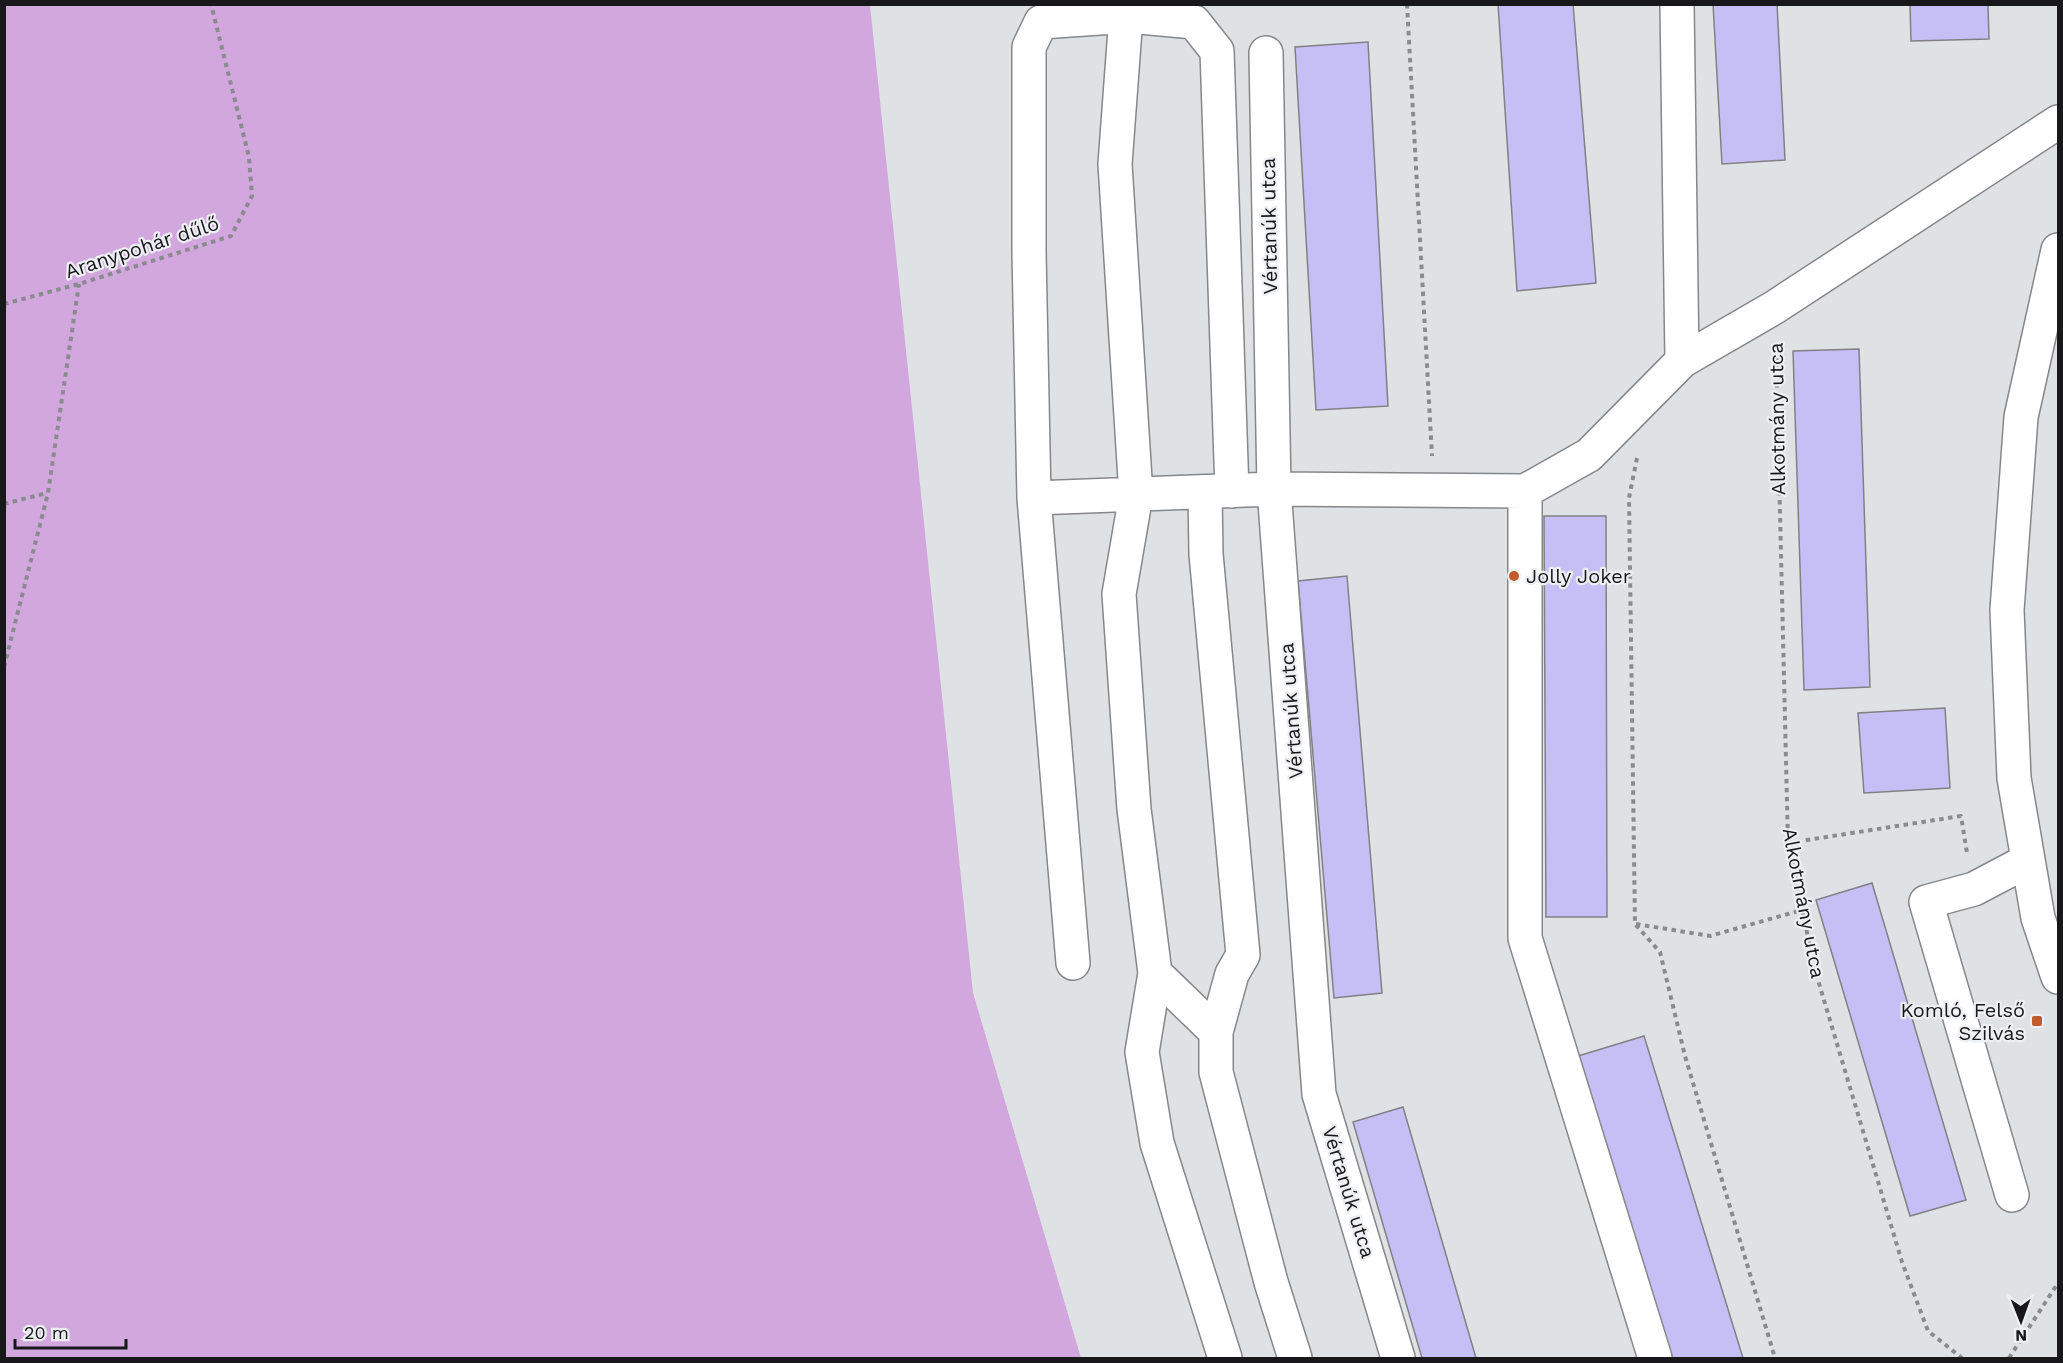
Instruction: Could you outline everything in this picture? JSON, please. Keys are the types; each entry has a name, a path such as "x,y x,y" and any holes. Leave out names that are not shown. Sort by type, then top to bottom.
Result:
{"street":[{"path":"1677,4 1682,361"},
{"path":"1126,16 1115,164 1136,495 1119,594 1134,809 1155,973 1142,1052 1157,1143 1225,1359"},
{"path":"1073,963 1034,498 1029,252 1029,47 1041,22 1126,16 1194,22 1217,51 1218,491 1206,554 1243,955 1232,974 1216,1032 1216,1072 1271,1282 1294,1359"},
{"name":"Vértanúk utca","path":"1266,53 1274,489 1319,1094 1398,1359"},
{"path":"1034,498 1274,489 1525,491 1590,455 1682,361 1775,307 2058,122"},
{"path":"2058,250 2021,417 2007,610 2014,778 2038,918 2058,977"},
{"path":"1525,491 1525,938 1655,1359"},
{"path":"2012,1195 1926,902 1974,890 2027,861"},
{"path":"1155,973 1216,1032"}],"path":[{"name":"Aranypohár dűlő","path":"4,304 79,284 231,236 252,196 249,157 211,4"},
{"path":"1407,4 1434,490"},
{"path":"4,667 48,493 79,284"},
{"name":"Alkotmány utca","path":"1775,307 1788,843 1815,970 1902,1262 1928,1331 1962,1359"},
{"path":"4,504 48,493"},
{"path":"1629,498 1635,924 1660,952 1685,1056 1775,1359"},
{"path":"1788,843 1961,816 1974,890"},
{"path":"1635,924 1710,936 1802,910"},
{"path":"2009,1359 2058,1283"}],"shaded area":[{"path":"5,4 870,5 973,993 1081,1358 5,1358"}],"building":[{"path":"1498,4 1573,4 1596,283 1517,291"},
{"path":"1713,4 1777,4 1785,160 1722,164"},
{"path":"1910,4 1988,4 1989,39 1911,41"},
{"path":"1368,42 1388,406 1316,410 1295,47"},
{"path":"1859,349 1870,687 1804,690 1793,351"},
{"path":"1544,516 1606,516 1607,917 1546,917"},
{"path":"1347,576 1382,993 1334,998 1298,581"},
{"path":"1945,708 1950,788 1864,793 1858,713"},
{"path":"1872,883 1966,1200 1910,1216 1816,900"},
{"path":"1644,1036 1743,1358 1671,1358 1578,1056"},
{"path":"1403,1107 1476,1358 1422,1358 1353,1122"}],"place":[{"name":"Jolly Joker","path":"1514,576"},
{"name":"Komló, Felső Szilvás","path":"2037,1021"}]}
